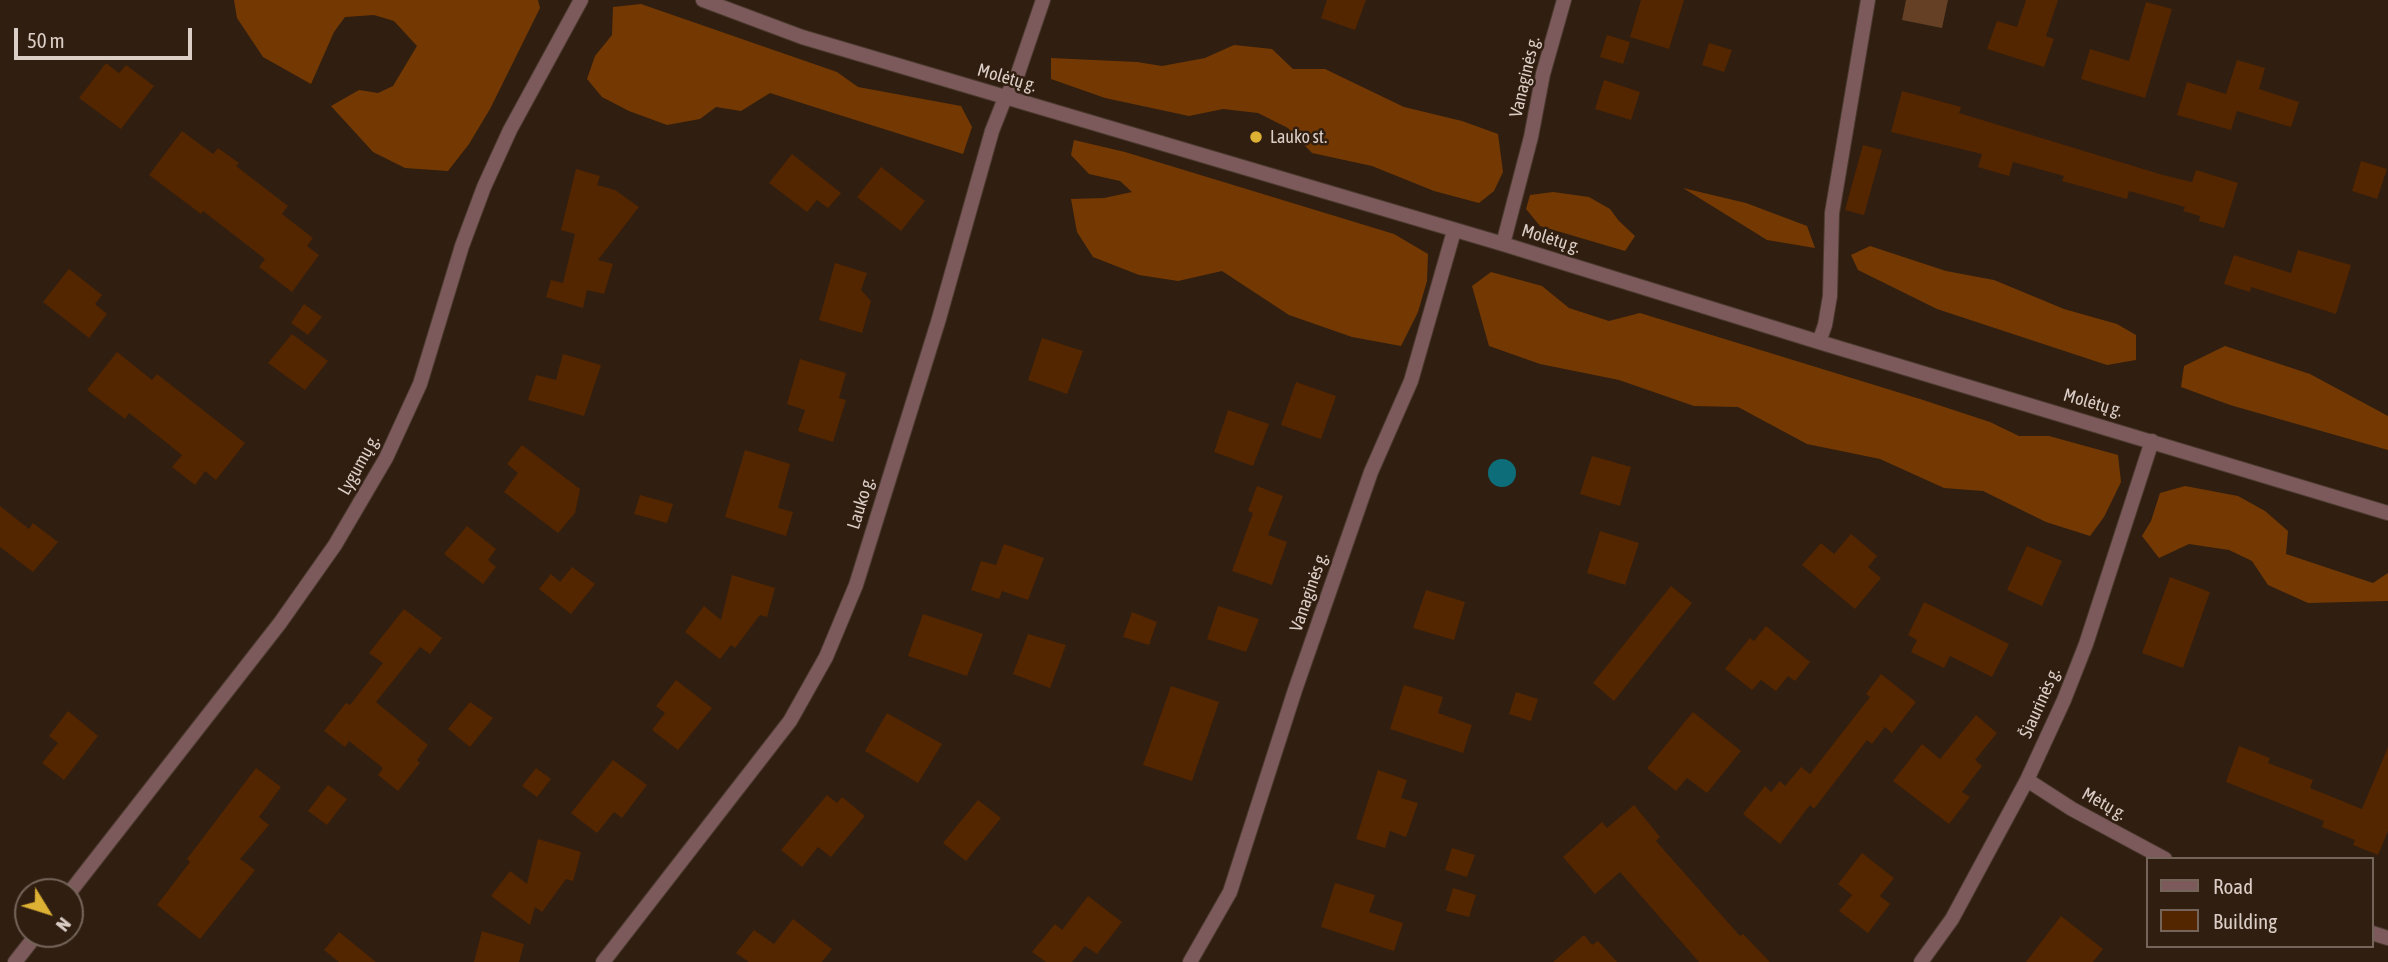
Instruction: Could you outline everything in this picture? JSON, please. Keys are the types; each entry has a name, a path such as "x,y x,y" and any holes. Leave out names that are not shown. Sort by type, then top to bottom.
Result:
{"street":[{"name":"Lygumų g.","path":"81,878 279,623 335,545 386,458 420,384 462,246 484,187 510,130 581,0"},
{"name":"Molėtų g.","path":"703,0 803,37 1503,244 2388,513"},
{"name":"Lauko g.","path":"603,962 790,721 826,657 856,585 938,322 992,131 1005,98 1015,82 1043,0"},
{"name":"Vanaginės g.","path":"1503,244 1531,137 1543,74 1564,0"},
{"path":"1819,342 1825,326 1830,296 1832,213 1868,0"},
{"name":"Vanaginės g.","path":"1190,962 1230,891 1295,690 1371,472 1412,381 1454,231"},
{"name":"Šiaurinės g.","path":"1921,962 1952,919 2027,780 2064,700 2086,644 2152,441"},
{"name":"Mėtų g.","path":"2027,780 2072,809 2161,857"}],"shaded area":[{"path":"234,0 538,0 540,8 490,109 469,144 448,171 405,168 373,152 331,106 359,90 378,93 393,86 417,46 394,21 374,15 345,17 334,32 311,84 263,57 237,18"},
{"path":"1906,0 1948,0 1942,28 1902,20"},
{"path":"641,4 837,72 858,87 961,106 972,127 963,154 770,93 741,111 716,107 700,119 667,125 629,111 602,97 587,79 595,56 612,35 613,7"},
{"path":"1234,45 1272,49 1293,69 1325,69 1404,107 1462,121 1498,134 1503,172 1494,191 1479,203 1434,191 1372,166 1312,153 1288,128 1258,113 1223,109 1189,116 1105,98 1051,79 1051,58 1137,62 1162,66 1205,58"},
{"path":"1074,140 1125,152 1394,234 1428,254 1427,281 1418,312 1401,346 1352,337 1289,315 1222,271 1178,281 1139,275 1093,257 1077,232 1071,199 1104,198 1132,192 1120,181 1089,174 1071,155"},
{"path":"1683,188 1746,203 1807,226 1815,248 1767,240"},
{"path":"1553,192 1589,197 1610,209 1635,236 1625,251 1540,226 1526,209 1530,195"},
{"path":"1870,246 1946,271 1994,280 2064,309 2117,324 2136,335 2136,360 2107,365 1937,309 1858,270 1851,255"},
{"path":"1491,272 1542,286 1569,308 1609,321 1640,313 1920,399 1990,422 2019,436 2049,436 2118,455 2121,482 2104,517 2090,536 2046,522 1983,491 1944,488 1880,459 1807,444 1738,407 1694,406 1619,380 1540,364 1489,346 1472,286"},
{"path":"2225,346 2310,374 2388,416 2388,450 2230,405 2181,387 2184,366"},
{"path":"2185,486 2238,496 2265,511 2288,531 2286,554 2373,583 2388,573 2388,601 2308,603 2268,585 2252,561 2229,550 2189,544 2159,558 2142,536 2151,521 2160,493"}],"water":[{"path":"1502,459 1512,463 1516,473 1512,483 1502,487 1492,483 1488,473 1492,463"}],"building":[{"path":"1327,0 1366,0 1355,30 1321,18"},
{"path":"1641,0 1684,0 1669,49 1630,37"},
{"path":"2026,0 2058,0 2046,36 2054,39 2044,67 1987,49 1997,21 2017,27"},
{"path":"2146,2 2172,9 2145,98 2081,79 2090,49 2129,61"},
{"path":"1607,35 1630,42 1623,64 1600,57"},
{"path":"1709,43 1732,50 1724,72 1702,65"},
{"path":"2237,60 2265,68 2259,89 2299,102 2291,127 2237,111 2231,130 2177,115 2187,82 2226,94"},
{"path":"106,63 119,73 126,65 154,86 121,129 79,98"},
{"path":"1604,80 1640,92 1631,120 1595,109"},
{"path":"1902,91 1961,107 1959,113 2163,175 2192,182 2196,170 2238,183 2224,228 2199,221 2200,216 2183,211 2185,207 2129,191 2127,199 2062,181 2064,176 2013,162 2009,176 1978,167 1982,154 1891,132"},
{"path":"182,131 213,154 218,148 239,163 236,166 288,206 282,214 313,238 307,246 319,255 292,292 259,267 265,259 203,211 201,214 149,175"},
{"path":"1863,145 1882,150 1864,215 1845,210"},
{"path":"792,154 841,193 828,208 817,200 807,212 769,183"},
{"path":"2361,161 2387,169 2377,199 2352,191"},
{"path":"881,167 925,201 901,231 857,197"},
{"path":"576,169 600,176 597,185 615,190 639,207 598,260 613,264 604,294 587,290 583,308 546,297 551,280 563,283 575,234 561,230"},
{"path":"2298,250 2351,265 2336,314 2251,287 2250,292 2224,284 2234,255 2291,273"},
{"path":"835,263 867,273 861,290 871,301 862,333 819,320"},
{"path":"69,269 102,295 95,304 107,314 89,338 43,302"},
{"path":"304,304 322,317 308,335 291,323"},
{"path":"292,334 328,361 305,390 268,363"},
{"path":"1042,338 1083,351 1067,394 1028,380"},
{"path":"117,352 152,380 157,374 245,443 216,480 205,471 195,485 172,467 182,455 129,413 125,419 87,390"},
{"path":"563,354 601,365 584,416 528,400 536,375 556,380"},
{"path":"800,359 846,373 839,398 846,400 833,442 798,431 805,410 787,404"},
{"path":"1296,382 1336,396 1321,439 1281,425"},
{"path":"1228,410 1269,424 1253,466 1214,452"},
{"path":"522,445 580,489 575,513 558,533 504,492 518,473 507,464"},
{"path":"745,450 790,464 778,508 793,512 786,536 725,517"},
{"path":"1592,456 1631,467 1620,506 1580,494"},
{"path":"1257,486 1283,496 1268,535 1287,542 1272,585 1232,571 1253,513 1248,511"},
{"path":"640,495 673,504 667,523 634,514"},
{"path":"0,506 29,529 33,523 58,542 33,572 0,547"},
{"path":"467,526 496,549 488,560 496,567 483,584 444,554"},
{"path":"1600,531 1639,543 1625,585 1587,573"},
{"path":"1851,534 1877,556 1868,567 1881,578 1855,609 1802,565 1821,543 1834,554"},
{"path":"1004,544 1044,558 1028,600 1002,591 999,599 971,590 981,561 996,565"},
{"path":"2027,546 2062,561 2042,606 2007,590"},
{"path":"572,567 595,584 571,614 539,589 551,574 560,582"},
{"path":"732,575 775,588 767,617 760,615 735,648 731,645 720,659 685,632 704,606 721,620"},
{"path":"2170,577 2210,592 2183,668 2142,653"},
{"path":"1671,586 1692,603 1614,701 1593,683"},
{"path":"1426,590 1465,602 1454,640 1413,628"},
{"path":"1924,602 2009,644 1992,677 1950,656 1944,668 1911,652 1917,640 1908,635"},
{"path":"1218,606 1259,619 1246,652 1207,639"},
{"path":"404,609 442,638 430,654 420,647 376,702 428,745 417,760 420,763 398,791 378,775 383,768 349,741 345,747 324,731 346,703 350,705 383,663 369,653"},
{"path":"1132,612 1157,622 1149,645 1123,637"},
{"path":"923,614 983,634 967,676 908,656"},
{"path":"1766,626 1810,662 1795,681 1788,676 1776,691 1761,680 1752,690 1725,669 1750,638 1754,641"},
{"path":"1028,634 1066,645 1050,688 1013,674"},
{"path":"1881,674 1916,702 1892,733 1885,727 1872,744 1867,740 1814,809 1810,805 1780,844 1743,814 1765,786 1771,792 1780,781 1785,786 1801,767 1810,774 1870,697 1866,694"},
{"path":"676,680 712,708 678,750 652,730 665,713 656,706"},
{"path":"1404,685 1443,697 1438,713 1472,725 1463,753 1390,729"},
{"path":"1171,686 1219,702 1192,781 1143,765"},
{"path":"1516,692 1538,699 1531,721 1509,714"},
{"path":"470,702 493,718 470,747 448,729"},
{"path":"68,711 98,736 64,780 42,763 58,743 49,736"},
{"path":"1693,712 1741,751 1707,793 1687,778 1676,791 1647,768"},
{"path":"887,713 942,744 918,783 865,751"},
{"path":"1976,715 1997,733 1975,760 1982,766 1962,792 1970,797 1949,824 1893,781 1922,744 1940,759"},
{"path":"2239,746 2270,758 2268,763 2313,780 2310,788 2362,809 2388,747 2388,831 2378,855 2353,845 2355,840 2322,827 2324,821 2226,782"},
{"path":"613,760 647,785 622,818 614,812 597,833 571,813"},
{"path":"256,768 281,787 259,817 269,825 240,859 255,870 200,939 157,905 190,862 187,859"},
{"path":"536,768 551,779 537,797 522,786"},
{"path":"1378,770 1407,780 1401,798 1418,803 1406,837 1390,831 1385,848 1356,839"},
{"path":"328,785 347,799 327,825 308,811"},
{"path":"827,795 837,803 842,797 865,816 831,857 818,847 802,867 781,850"},
{"path":"978,800 1001,818 966,861 943,843"},
{"path":"1634,805 1660,837 1656,841 1740,936 1743,934 1770,962 1699,962 1620,872 1595,894 1563,857 1602,822 1607,828"},
{"path":"538,839 581,852 573,881 566,879 542,912 535,907 530,925 491,896 510,871 527,884"},
{"path":"1452,848 1475,855 1467,877 1445,870"},
{"path":"1862,853 1894,878 1880,896 1890,904 1868,933 1839,911 1852,895 1838,884"},
{"path":"1335,883 1375,895 1369,912 1403,923 1394,951 1321,927"},
{"path":"1453,888 1476,895 1469,917 1446,911"},
{"path":"1088,896 1122,922 1097,954 1085,946 1072,962 1046,962 1032,952 1055,924 1062,930"},
{"path":"2061,916 2103,949 2093,962 2026,962"},
{"path":"793,919 832,949 822,962 749,962 736,953 754,930 774,944"},
{"path":"482,931 524,944 519,962 474,962"},
{"path":"339,932 376,962 339,962 324,950"},
{"path":"1584,935 1592,945 1598,941 1617,962 1553,962"}],"place":[{"name":"Lauko st.","path":"1256,137"}]}
